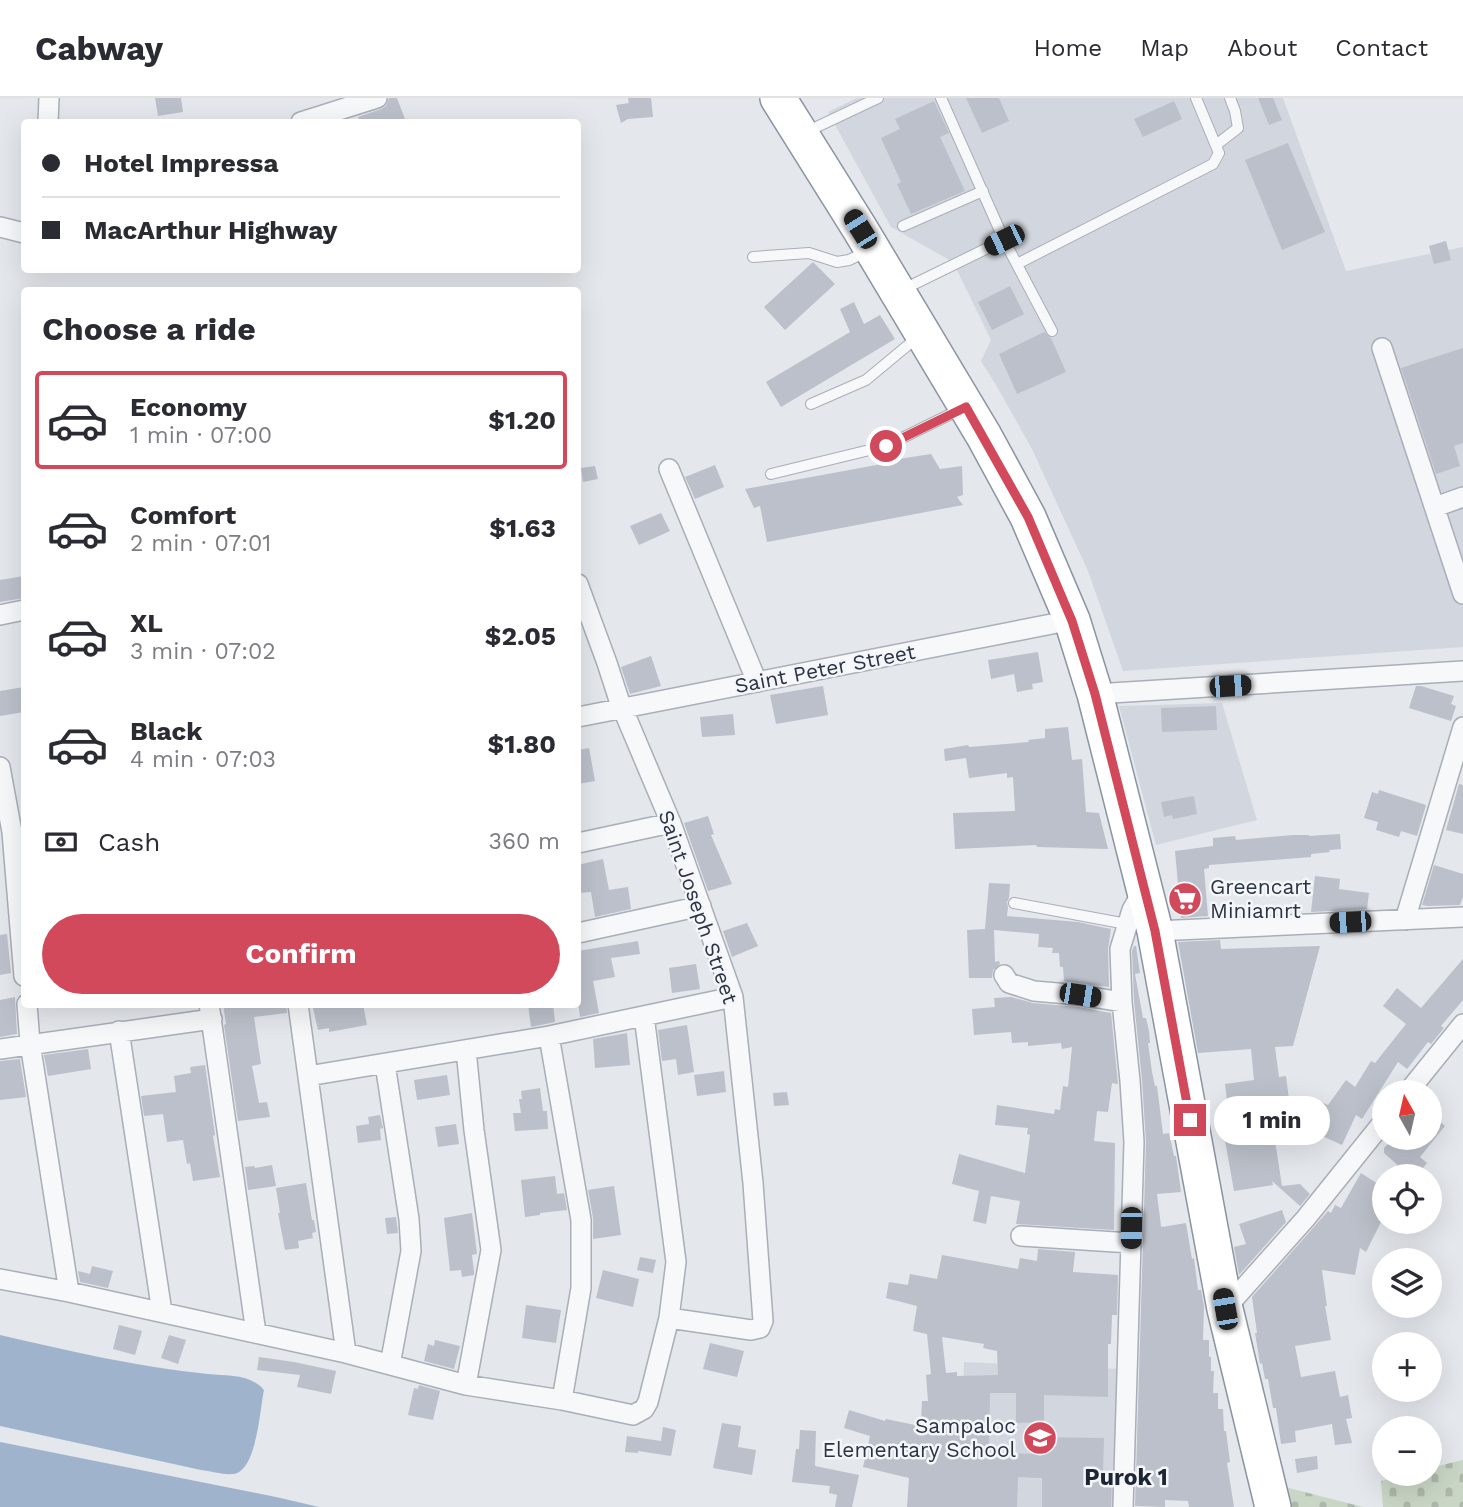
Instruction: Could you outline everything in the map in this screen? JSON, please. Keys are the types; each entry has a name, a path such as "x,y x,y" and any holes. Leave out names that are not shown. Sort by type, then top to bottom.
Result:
{"highway":[{"path":"778,98 898,292 1028,517 1072,621 1095,694 1144,888 1141,927 1225,1309 1275,1507"}],"street":[{"path":"310,119 377,98"},
{"path":"0,227 21,232"},
{"path":"1382,348 1463,594"},
{"path":"669,468 757,682"},
{"path":"1435,507 1463,497"},
{"name":"Saint Joseph Street","path":"581,598 622,708 671,823 733,997 753,1183 763,1321 760,1328 751,1330 669,1318"},
{"path":"0,615 21,611"},
{"name":"Saint Peter Street","path":"581,716 1072,621"},
{"path":"1095,694 1463,671"},
{"path":"1405,920 1463,727"},
{"path":"0,767 12,832 21,940"},
{"path":"581,842 671,823"},
{"path":"581,932 701,906"},
{"path":"1123,1507 1134,1142 1120,949 1141,927 1463,917"},
{"path":"1004,975 1009,984 1034,991 1122,1002"},
{"path":"308,1076 549,1036 733,997"},
{"path":"27,1008 30,1043 69,1292"},
{"path":"299,1008 346,1353"},
{"path":"0,1049 119,1031 210,1012 256,1333"},
{"path":"0,1279 346,1353 466,1385 562,1400 633,1415 644,1409 648,1402 669,1318 676,1262 644,1016"},
{"path":"1418,1080 1463,1024"},
{"path":"119,1031 162,1312"},
{"path":"549,1036 581,1220 581,1288 562,1400"},
{"path":"466,1050 491,1250 466,1385"},
{"path":"385,1063 409,1219 411,1251 390,1365"},
{"path":"1225,1309 1306,1218 1372,1136"},
{"path":"1021,1236 1131,1243"}],"lane":[{"path":"800,135 878,98"},
{"path":"941,98 1004,240 1052,331"},
{"path":"1017,264 1213,164 1219,153 1196,98"},
{"path":"1216,145 1238,128 1236,111 1230,98"},
{"path":"903,226 983,191"},
{"path":"898,292 1004,240"},
{"path":"752,257 809,253 837,262 849,260 872,249"},
{"path":"811,404 866,380 922,334"},
{"path":"771,474 886,446 966,407"},
{"path":"1014,903 1141,927"}],"shaded area":[{"path":"857,98 1283,98 1346,271 1463,247 1463,647 1123,671 1088,571 1032,449 981,361 991,340 953,262 891,227 828,112"},
{"path":"1222,703 1257,820 1156,845 1119,706"},
{"name":"Sampaloc Elementary School","path":"964,1362 1121,1369 1119,1507 959,1507"}],"green space":[{"path":"1463,1460 1463,1507 1383,1507 1381,1486 1442,1486 1442,1465"},
{"path":"1285,1487 1363,1507 1289,1507"}],"water":[{"path":"0,1335 130,1363 253,1381 264,1390 256,1438 247,1463 241,1471 233,1474 221,1473 0,1426"},
{"path":"0,1442 276,1497 319,1507 0,1507"}],"building":[{"path":"155,98 181,98 183,112 158,116"},
{"path":"389,98 397,98 405,119 359,119 358,117 386,106"},
{"path":"628,98 651,98 653,117 628,119 621,123 616,105 629,103"},
{"path":"966,98 999,98 1009,121 982,133"},
{"path":"1258,98 1273,98 1282,120 1269,125"},
{"path":"934,101 949,133 940,137 965,191 911,214 897,184 901,182 881,138 900,129 895,119"},
{"path":"1174,101 1182,119 1143,137 1134,119"},
{"path":"1288,143 1325,232 1282,250 1245,160"},
{"path":"1446,241 1451,260 1434,264 1429,246"},
{"path":"813,262 835,284 785,330 764,307"},
{"path":"1010,286 1024,314 992,330 978,302"},
{"path":"854,302 864,324 880,315 895,339 781,407 766,382 850,332 840,309"},
{"path":"1044,332 1051,338 1066,372 1017,394 999,354"},
{"path":"1463,348 1463,443 1454,446 1460,466 1436,474 1401,368"},
{"path":"931,454 940,469 962,466 963,495 957,497 963,505 767,542 760,506 754,508 745,489 893,462 892,460"},
{"path":"715,465 724,487 695,499 685,477"},
{"path":"595,466 598,479 583,482 581,468"},
{"path":"661,513 670,531 639,545 630,526"},
{"path":"21,576 21,598 0,602 0,580"},
{"path":"1038,652 1043,682 1032,684 1033,689 1017,692 1014,674 991,679 988,660"},
{"path":"651,656 661,686 630,694 621,667"},
{"path":"823,686 828,715 776,724 770,695"},
{"path":"1416,686 1454,696 1451,704 1456,706 1451,721 1409,708"},
{"path":"21,688 21,712 0,716 0,691"},
{"path":"1216,706 1217,730 1162,732 1161,708"},
{"path":"733,714 735,735 702,737 700,717"},
{"path":"1068,727 1072,760 1082,759 1086,812 1099,813 1108,849 1036,845 955,849 953,813 1015,811 1013,777 1007,778 1007,773 969,778 966,758 945,761 944,749 1029,742 1028,740 1045,738 1045,729"},
{"path":"589,748 595,781 581,783 581,749"},
{"path":"1459,784 1463,785 1463,834 1446,830"},
{"path":"1379,790 1426,805 1417,836 1401,831 1399,837 1376,830 1378,822 1364,818 1372,792 1378,794"},
{"path":"1194,796 1197,814 1173,819 1172,815 1164,817 1161,802"},
{"path":"708,816 714,834 711,835 732,884 708,891 684,823"},
{"path":"1340,834 1341,849 1311,854 1311,857 1209,865 1209,868 1204,869 1208,916 1181,918 1175,851 1213,846 1213,838 1235,836 1236,840"},
{"path":"603,859 609,890 628,887 631,909 595,917 591,892 581,893 581,864"},
{"path":"1434,865 1463,874 1463,897 1460,905 1422,905"},
{"path":"1315,876 1340,879 1339,889 1369,893 1367,909 1311,912"},
{"path":"989,883 1010,884 1007,916 1078,922 1111,929 1108,949 1109,987 1064,981 1059,953 1052,953 1053,948 1038,947 1039,934 994,930 995,962 999,961 1000,964 993,970 992,978 969,978 967,930 985,929"},
{"path":"747,923 758,946 732,957 723,931"},
{"path":"7,934 11,973 0,975 0,935"},
{"path":"1220,940 1221,949 1320,946 1293,1046 1275,1047 1279,1077 1286,1076 1289,1099 1269,1102 1282,1186 1300,1184 1310,1194 1300,1206 1272,1181 1273,1185 1234,1191 1221,1118 1229,1116 1225,1084 1254,1080 1251,1049 1198,1053 1178,942"},
{"path":"638,941 640,954 611,958 615,977 593,981 599,1013 580,1017 579,1008 581,1008 581,950"},
{"path":"1134,946 1140,973 1135,974 1143,1018 1146,1018 1149,1031 1148,1043 1163,1134 1169,1133 1176,1156 1181,1192 1157,1194 1161,1226 1186,1223 1198,1290 1201,1290 1204,1306 1203,1340 1209,1340 1211,1371 1214,1371 1213,1393 1218,1393 1218,1409 1223,1409 1234,1507 1189,1507 1188,1501 1165,1500 1165,1507 1135,1506 1146,1142 1134,1001"},
{"path":"1463,959 1463,1000 1441,1026 1444,1028 1431,1044 1428,1042 1407,1069 1398,1062 1387,1080 1372,1080 1372,1103 1362,1119 1356,1115 1342,1145 1298,1125 1310,1099 1328,1105 1346,1080 1355,1087 1371,1061 1375,1063 1406,1024 1383,1006 1397,988 1421,1008"},
{"path":"696,964 700,989 672,993 669,968"},
{"path":"15,997 17,1034 0,1037 0,1000"},
{"path":"1011,997 1033,1003 1111,1013 1118,1084 1112,1083 1108,1112 1097,1111 1094,1141 1115,1143 1114,1230 1016,1224 1020,1201 991,1196 986,1224 973,1221 979,1191 952,1184 959,1154 1025,1173 1030,1135 1027,1134 1028,1128 995,1125 997,1105 1054,1114 1055,1109 1060,1110 1063,1086 1068,1087 1072,1047 1062,1049 1061,1043 1028,1046 1028,1042 1012,1043 1011,1032 974,1035 972,1009 995,1007 994,998"},
{"path":"224,1008 286,1008 287,1013 254,1017 261,1064 252,1066 259,1103 267,1102 270,1117 238,1121 224,1025"},
{"path":"313,1008 364,1008 367,1025 329,1032 329,1028 318,1030"},
{"path":"529,1008 553,1008 555,1022 531,1027"},
{"path":"687,1025 694,1072 678,1075 676,1059 662,1061 658,1030"},
{"path":"627,1033 630,1065 595,1068 593,1039"},
{"path":"88,1049 91,1069 48,1076 44,1055"},
{"path":"20,1059 26,1097 0,1100 0,1061"},
{"path":"205,1065 220,1177 193,1181 183,1140 167,1142 163,1114 144,1116 141,1096 176,1092 174,1076 191,1073 190,1067"},
{"path":"724,1071 726,1092 697,1096 694,1075"},
{"path":"447,1075 450,1095 417,1100 414,1080"},
{"path":"540,1088 543,1111 547,1111 548,1129 515,1131 513,1113 521,1113 521,1091"},
{"path":"787,1092 789,1105 774,1106 773,1093"},
{"path":"380,1115 383,1128 380,1129 381,1140 358,1143 356,1126 369,1124 368,1117"},
{"path":"456,1124 459,1144 438,1147 435,1127"},
{"path":"1384,1150 1426,1150 1420,1157 1427,1163 1396,1164"},
{"path":"272,1165 276,1186 248,1190 245,1167"},
{"path":"1361,1173 1372,1180 1372,1234 1375,1234 1366,1252 1360,1248 1355,1275 1322,1270 1331,1340 1295,1346 1301,1377 1335,1371 1340,1397 1348,1395 1352,1418 1346,1419 1352,1443 1335,1445 1332,1424 1295,1431 1296,1442 1281,1444 1276,1408 1273,1408 1268,1379 1265,1379 1262,1363 1260,1364 1252,1297 1328,1211 1331,1213 1335,1205 1341,1208"},
{"path":"555,1176 557,1194 564,1193 567,1210 525,1217 521,1180"},
{"path":"306,1183 316,1232 312,1233 313,1238 298,1241 299,1248 285,1250 276,1188"},
{"path":"614,1186 621,1235 593,1239 593,1218 588,1190"},
{"path":"1282,1210 1286,1222 1239,1275 1234,1247 1246,1244 1239,1224"},
{"path":"472,1213 477,1254 472,1255 474,1275 462,1277 461,1270 450,1271 444,1218"},
{"path":"396,1217 398,1233 387,1234 385,1218"},
{"path":"1038,1249 1075,1252 1073,1272 1118,1275 1117,1315 1112,1315 1111,1344 1108,1344 1108,1397 1044,1395 1044,1422 1016,1423 1016,1393 990,1393 989,1453 1038,1454 1039,1437 1104,1438 1103,1474 1112,1474 1111,1507 1042,1507 1042,1478 1018,1477 1017,1507 907,1507 909,1478 863,1467 870,1436 844,1428 849,1410 885,1421 886,1419 915,1425 915,1422 921,1423 922,1401 928,1401 926,1375 931,1374 927,1334 913,1331 917,1306 886,1298 889,1282 908,1285 910,1274 937,1279 942,1255 1018,1269 1020,1258 1037,1261","holes":["942,1337 984,1344 983,1348 997,1351 998,1375 957,1376 957,1372 946,1373"]},
{"path":"640,1257 656,1260 653,1273 637,1270"},
{"path":"92,1266 113,1271 108,1288 80,1282 78,1271 90,1274"},
{"path":"603,1270 639,1279 633,1307 596,1298"},
{"path":"526,1305 561,1310 556,1343 522,1338"},
{"path":"119,1325 142,1331 135,1355 113,1349"},
{"path":"169,1335 186,1340 178,1364 161,1358"},
{"path":"435,1340 460,1346 454,1369 424,1361 428,1344 434,1346"},
{"path":"710,1343 744,1351 737,1377 703,1369"},
{"path":"259,1357 336,1371 331,1394 297,1387 300,1375 257,1370"},
{"path":"419,1385 440,1391 433,1420 408,1415 414,1388 418,1389"},
{"path":"722,1423 741,1426 738,1447 756,1450 752,1475 713,1468"},
{"path":"663,1427 676,1430 671,1456 638,1451 625,1452 627,1436 661,1441"},
{"path":"800,1430 816,1431 815,1466 859,1475 852,1507 835,1507 837,1495 829,1493 830,1486 792,1482"},
{"path":"1317,1456 1318,1469 1297,1473 1295,1459"}],"place":[{"name":"Greencart Miniamrt","path":"1185,899"},
{"name":"Sampaloc Elementary School","path":"1040,1438"}],"district":[{"name":"Purok 1","path":"1126,1477"}],"route":[{"path":"886,446 966,407 1028,517 1072,621 1095,694 1155,931 1190,1120"}]}
